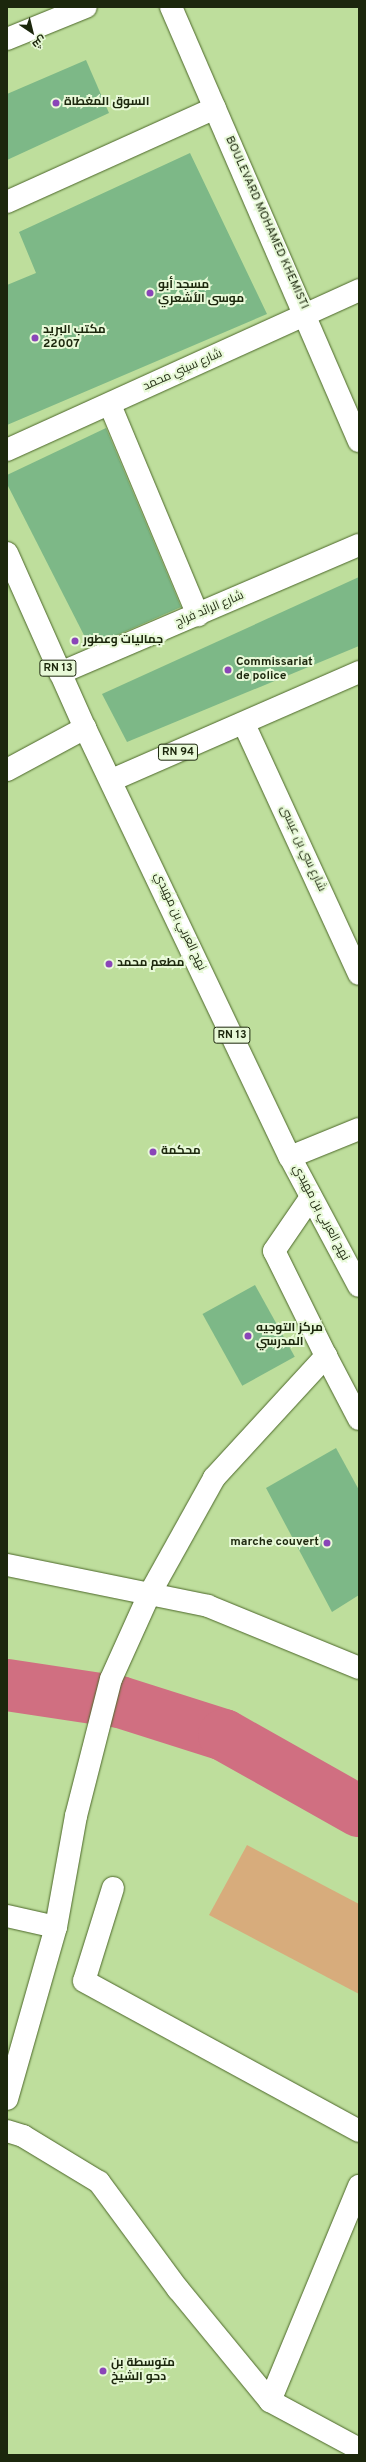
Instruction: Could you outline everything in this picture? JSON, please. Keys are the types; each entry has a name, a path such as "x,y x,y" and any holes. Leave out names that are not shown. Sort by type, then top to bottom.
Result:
{"street":[{"path":"7,39 86,7"},
{"name":"BOULEVARD MOHAMED KHEMISTI","path":"171,7 307,316 359,441"},
{"path":"7,202 215,108"},
{"name":"شارع سيني محمد","path":"7,450 307,316 359,290"},
{"path":"110,405 198,615"},
{"name":"شارع الرائد فراج","path":"60,673 359,545"},
{"name":"نهج العربي بن مهيدي","path":"7,554 85,728 112,780 290,1157 359,1286"},
{"name":"RN 94","path":"112,780 244,724 359,672"},
{"name":"شارع سي بن عيسى","path":"244,724 359,974"},
{"path":"7,770 85,728"},
{"path":"290,1157 359,1129"},
{"path":"311,1197 274,1251 359,1419"},
{"path":"7,2099 56,1927 76,1816 111,1679 149,1595 214,1478 326,1356"},
{"path":"7,1565 208,1606 359,1668"},
{"path":"113,1888 84,1982 359,2130"},
{"path":"7,1916 56,1927"},
{"path":"7,2132 23,2136 99,2182 178,2289 270,2401 359,2449"},
{"path":"270,2401 359,2186"}],"shaded area":[{"path":"247,1845 359,1904 359,1994 209,1915"}],"building":[{"name":"السوق المغطاة","path":"86,60 109,113 7,160 7,94"},
{"name":"مسجد أبو موسى الأشعري","path":"190,153 267,314 7,425 7,285 36,273 19,232"},
{"path":"106,428 181,607 90,647 7,484 7,475"},
{"name":"Commissariat de police","path":"359,577 359,646 127,742 102,694"},
{"name":"مركز التوجيه المدرسي","path":"255,1285 295,1357 242,1386 203,1314"},
{"name":"marche couvert","path":"336,1448 359,1490 359,1595 332,1612 266,1488"}],"waterway":[{"path":"7,1685 120,1702 224,1735 359,1811"}],"place":[{"name":"السوق المغطاة","path":"56,103"},
{"name":"مسجد أبو موسى الأشعري","path":"150,293"},
{"name":"مكتب البريد 22007","path":"35,338"},
{"name":"جماليات وعطور","path":"75,641"},
{"name":"Commissariat de police","path":"228,670"},
{"name":"مطعم محمد","path":"109,964"},
{"name":"محكمة","path":"153,1152"},
{"name":"مركز التوجيه المدرسي","path":"248,1336"},
{"name":"marche couvert","path":"327,1543"},
{"name":"متوسطة بن دحو الشيخ","path":"103,2371"}]}
